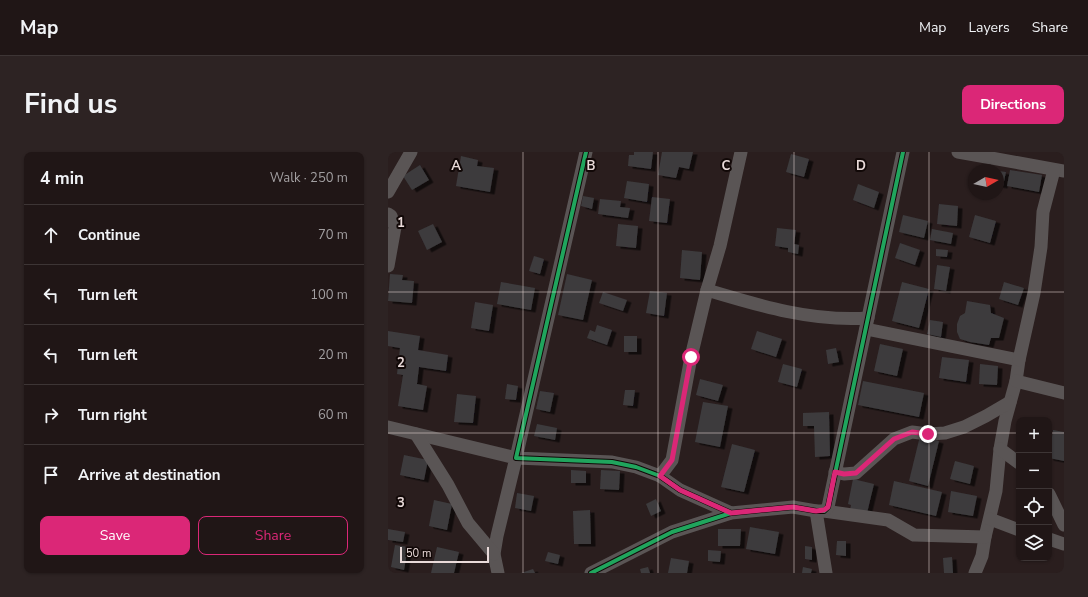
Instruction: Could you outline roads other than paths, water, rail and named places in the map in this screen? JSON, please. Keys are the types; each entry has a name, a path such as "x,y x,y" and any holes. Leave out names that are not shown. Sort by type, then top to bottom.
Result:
{"street":[{"path":"388,192 411,152"},
{"path":"498,573 494,554 497,536 586,152"},
{"path":"660,476 672,460 691,357 720,246 741,152"},
{"path":"820,511 828,507 903,152"},
{"path":"958,152 1059,170 1043,212 1041,247 1034,293 1018,360 1016,381 1000,448 996,492 982,556 975,573"},
{"path":"388,214 391,216 394,227 388,266"},
{"path":"708,290 768,308 805,315 853,319 867,324 1018,360"},
{"path":"1016,381 1064,393"},
{"path":"835,472 844,474 856,473 894,439 912,432 928,434 945,433 964,427 1010,402"},
{"path":"388,427 516,458 612,462 636,466 660,476 680,490 731,513"},
{"path":"416,434 448,485 468,523 494,554"},
{"path":"1000,448 1016,461"},
{"path":"1052,500 1064,525"},
{"path":"591,573 672,532 731,513 793,507 888,520 914,535 985,537"},
{"path":"820,511 826,573"},
{"path":"990,519 1016,529"},
{"path":"1052,540 1064,544"}]}
